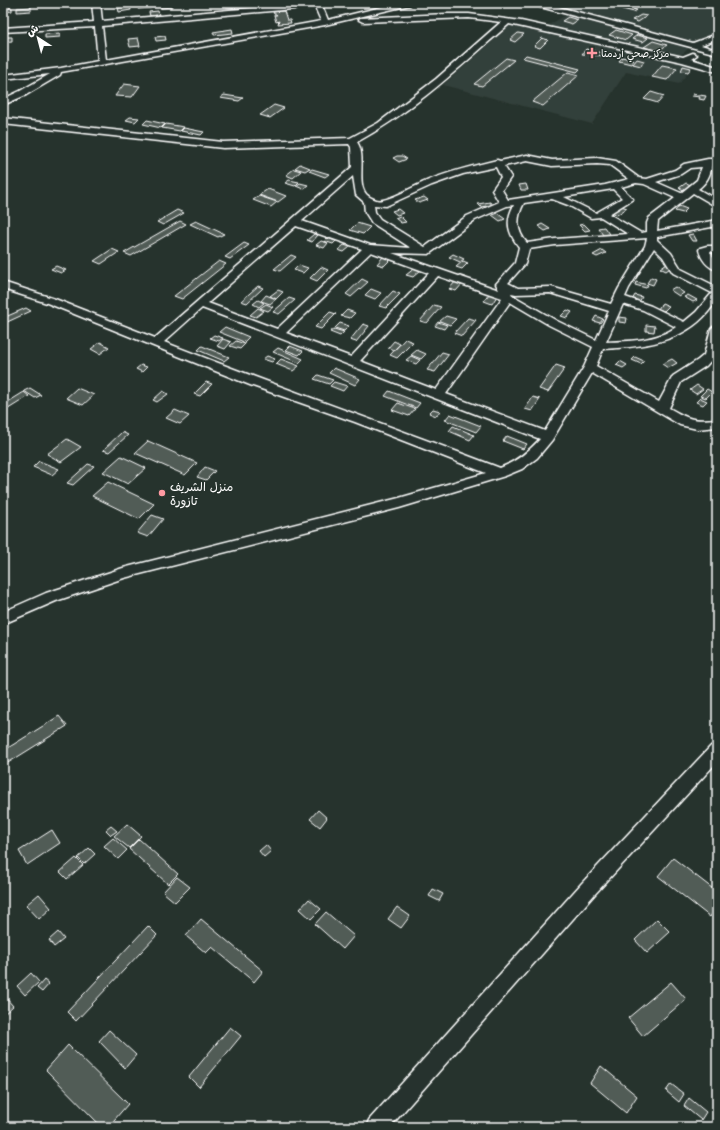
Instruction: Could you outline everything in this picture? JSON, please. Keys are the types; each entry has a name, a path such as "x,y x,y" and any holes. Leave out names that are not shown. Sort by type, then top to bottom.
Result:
{"street":[{"path":"96,3 102,62"},
{"path":"3,77 61,70 328,22 407,3"},
{"path":"536,3 717,52"},
{"path":"3,30 99,24 267,6 318,4 328,22"},
{"path":"328,22 469,16 507,21 684,60 717,70"},
{"path":"3,120 223,145 352,141 381,125 439,81 507,21"},
{"path":"692,46 717,36"},
{"path":"684,60 703,48"},
{"path":"3,102 23,93 61,70"},
{"path":"352,141 356,147 358,184 361,195 369,201 383,204 429,183 461,172 497,163 527,158 552,163 597,161 613,162 636,180"},
{"path":"647,182 678,172 687,166 713,162"},
{"path":"3,618 51,597 123,572 399,503 500,473 517,466 534,455 548,437 590,367 648,237 654,220 701,182 713,162"},
{"path":"497,163 506,177 497,190 505,203"},
{"path":"156,343 358,167"},
{"path":"278,334 369,248 425,252 471,218 505,203 520,202 615,186 636,180 647,182 681,197"},
{"path":"550,196 571,203 595,216 602,214 628,199 615,186"},
{"path":"692,188 717,204"},
{"path":"369,201 370,212 376,220 425,252"},
{"path":"501,284 520,264 524,247 516,236 513,222 514,212 520,202"},
{"path":"295,222 438,271 508,297 552,322 600,346 633,344 654,340 676,332 700,314 717,292 677,271 668,255 648,237 602,214"},
{"path":"524,247 555,242 648,237 717,223"},
{"path":"717,249 707,249 704,250 704,253 717,267"},
{"path":"353,362 438,271"},
{"path":"501,284 516,291 545,290 617,304 647,308 684,327"},
{"path":"501,284 508,297"},
{"path":"3,285 51,301 254,382 359,419 500,473"},
{"path":"439,395 508,297"},
{"path":"201,304 548,437"},
{"path":"662,409 677,379 702,364 709,356 717,328 700,314"},
{"path":"590,367 684,422 697,425 717,423"},
{"path":"376,1127 588,889 717,751"}],"shaded area":[{"path":"549,3 717,3 717,33 689,44"},
{"path":"566,15 689,48 678,58 547,26"},
{"path":"509,24 694,65 679,84 626,72 592,124 443,85 493,41"}],"building":[{"path":"171,3 172,7 161,8 160,4"},
{"path":"631,3 642,3 633,9 637,10 634,12 622,9"},
{"path":"150,4 151,8 138,9 138,5"},
{"path":"130,6 131,10 119,12 118,8"},
{"path":"31,7 31,11 17,12 17,8"},
{"path":"3,8 12,8 12,11 3,12"},
{"path":"158,11 159,15 150,16 149,12"},
{"path":"284,11 287,20 290,20 291,23 278,24 279,21 276,22 274,15 277,15 273,12"},
{"path":"641,15 647,16 638,22 632,20"},
{"path":"568,17 578,20 572,24 562,21"},
{"path":"232,29 233,33 214,35 213,32"},
{"path":"616,30 632,35 626,40 609,35"},
{"path":"60,33 60,37 45,38 45,34"},
{"path":"518,33 524,34 515,42 510,40"},
{"path":"637,35 648,38 643,42 632,39"},
{"path":"165,36 166,40 156,41 155,37"},
{"path":"3,37 12,37 12,41 3,42"},
{"path":"138,38 140,46 130,47 128,39"},
{"path":"542,38 548,40 540,48 534,46"},
{"path":"653,41 667,45 658,51 644,47"},
{"path":"586,49 606,54 604,56 582,54"},
{"path":"526,55 580,69 577,72 523,58"},
{"path":"622,57 634,60 631,64 619,61"},
{"path":"506,58 514,60 482,86 474,84"},
{"path":"637,59 644,61 641,66 633,64"},
{"path":"662,65 677,68 667,80 652,77"},
{"path":"683,66 691,68 688,72 681,71"},
{"path":"568,72 579,75 543,106 532,102"},
{"path":"124,84 140,86 132,97 115,96"},
{"path":"651,92 664,96 658,103 644,99"},
{"path":"693,94 706,96 704,100 699,99 700,97 692,96"},
{"path":"224,95 243,98 239,101 220,98"},
{"path":"274,105 284,108 270,118 260,115"},
{"path":"130,117 139,118 135,122 126,120"},
{"path":"147,120 165,124 161,128 143,124"},
{"path":"166,124 184,127 180,131 162,128"},
{"path":"184,128 204,132 201,135 181,131"},
{"path":"402,156 407,159 399,162 393,158"},
{"path":"300,164 310,168 305,171 295,168"},
{"path":"294,169 301,171 293,178 286,175"},
{"path":"312,169 329,174 325,177 309,171"},
{"path":"289,180 299,182 295,186 285,183"},
{"path":"300,183 308,185 303,189 296,186"},
{"path":"686,183 691,185 684,190 679,188"},
{"path":"526,184 528,190 521,190 519,185"},
{"path":"268,189 286,196 278,202 259,195"},
{"path":"259,196 277,202 271,207 253,200"},
{"path":"424,197 428,200 419,203 415,200"},
{"path":"490,202 492,205 481,207 478,204"},
{"path":"621,206 627,208 617,215 612,212"},
{"path":"679,206 687,209 683,213 675,211"},
{"path":"398,209 403,213 397,215 392,211"},
{"path":"177,210 184,213 163,225 157,222"},
{"path":"497,213 505,219 500,221 492,215"},
{"path":"400,216 406,222 401,223 395,218"},
{"path":"180,221 186,224 131,256 124,253"},
{"path":"196,221 224,234 218,237 190,224"},
{"path":"357,223 370,227 363,234 350,230"},
{"path":"542,224 550,229 545,231 538,226"},
{"path":"584,224 590,230 585,231 579,225"},
{"path":"604,227 609,234 603,235 598,228"},
{"path":"314,234 318,235 312,242 307,240"},
{"path":"693,234 697,241 692,241 688,235"},
{"path":"327,238 336,241 333,244 324,241"},
{"path":"321,241 328,243 324,248 316,245"},
{"path":"244,243 249,245 230,259 225,257"},
{"path":"344,245 350,247 344,252 338,250"},
{"path":"112,249 119,252 101,264 94,261"},
{"path":"602,250 606,253 597,257 593,255"},
{"path":"453,254 464,259 460,262 449,257"},
{"path":"291,255 296,257 280,271 274,269"},
{"path":"383,257 391,259 384,266 377,264"},
{"path":"219,261 226,264 182,299 174,296"},
{"path":"463,261 468,263 462,269 456,267"},
{"path":"667,263 673,266 666,271 660,268"},
{"path":"299,265 308,268 303,273 294,270"},
{"path":"56,266 66,270 61,273 51,269"},
{"path":"321,267 328,270 317,281 310,278"},
{"path":"415,268 421,270 413,277 406,275"},
{"path":"651,277 656,279 653,285 647,283"},
{"path":"362,279 368,282 351,297 346,294"},
{"path":"456,281 463,283 456,291 449,289"},
{"path":"636,282 648,285 646,288 635,285"},
{"path":"258,286 263,288 247,303 241,301"},
{"path":"675,287 684,293 679,296 670,290"},
{"path":"371,289 381,293 375,299 365,295"},
{"path":"278,290 283,292 276,299 270,296"},
{"path":"393,291 400,294 386,308 379,306"},
{"path":"489,294 497,296 492,304 484,301"},
{"path":"266,295 276,299 270,304 261,301"},
{"path":"635,295 642,297 639,302 632,300"},
{"path":"688,295 697,300 693,302 684,297"},
{"path":"289,298 295,300 279,314 273,312"},
{"path":"258,300 264,303 259,307 253,304"},
{"path":"662,303 669,306 664,311 658,309"},
{"path":"266,304 273,307 268,311 260,308"},
{"path":"434,305 441,307 427,323 420,321"},
{"path":"26,308 31,311 3,324 3,318"},
{"path":"258,308 264,311 256,317 250,315"},
{"path":"347,310 355,313 350,318 341,316"},
{"path":"567,310 572,312 567,318 561,316"},
{"path":"330,312 336,314 321,329 315,327"},
{"path":"446,316 456,319 450,325 440,321"},
{"path":"596,316 603,319 600,323 593,321"},
{"path":"619,317 627,318 626,323 619,322"},
{"path":"468,318 476,320 462,336 454,333"},
{"path":"438,322 447,325 444,329 435,326"},
{"path":"340,323 349,326 344,331 335,328"},
{"path":"363,324 369,326 356,342 350,340"},
{"path":"646,325 655,326 654,332 646,331"},
{"path":"225,327 249,337 244,342 219,332"},
{"path":"334,329 344,332 340,336 330,332"},
{"path":"214,335 223,338 219,341 210,338"},
{"path":"223,339 231,342 225,349 217,346"},
{"path":"405,339 413,342 397,358 390,355"},
{"path":"236,341 245,344 240,349 230,346"},
{"path":"394,341 400,344 394,350 388,348"},
{"path":"100,342 109,347 100,354 91,349"},
{"path":"202,346 229,357 224,361 198,350"},
{"path":"290,346 303,351 299,355 286,350"},
{"path":"278,348 303,359 299,363 273,352"},
{"path":"417,350 426,354 421,359 411,355"},
{"path":"442,352 449,354 435,372 427,370"},
{"path":"267,356 275,359 272,362 263,359"},
{"path":"411,356 420,360 416,364 406,360"},
{"path":"635,357 644,361 641,364 632,360"},
{"path":"281,359 299,366 293,371 276,364"},
{"path":"672,359 677,363 668,368 662,364"},
{"path":"620,361 627,365 623,368 616,365"},
{"path":"141,365 147,367 142,372 136,369"},
{"path":"556,365 565,368 548,392 539,389"},
{"path":"334,368 360,379 355,385 329,373"},
{"path":"318,375 333,380 329,384 314,379"},
{"path":"206,382 212,384 200,396 194,394"},
{"path":"334,382 347,386 343,391 330,386"},
{"path":"697,385 703,389 696,394 690,390"},
{"path":"30,388 41,395 35,398 24,391"},
{"path":"77,388 94,395 83,405 66,398"},
{"path":"707,389 712,392 706,398 700,396"},
{"path":"163,391 168,394 157,402 153,400"},
{"path":"389,391 420,403 416,408 385,396"},
{"path":"24,392 29,396 5,411 3,410 3,405"},
{"path":"533,397 540,399 532,411 525,409"},
{"path":"700,398 707,401 703,405 696,402"},
{"path":"398,403 415,409 409,416 392,410"},
{"path":"433,409 440,411 436,416 429,413"},
{"path":"175,410 189,416 180,424 166,418"},
{"path":"450,414 481,426 476,432 445,420"},
{"path":"453,426 474,435 470,440 449,431"},
{"path":"122,432 128,435 109,452 103,450"},
{"path":"507,436 527,444 523,449 503,441"},
{"path":"67,439 81,447 61,462 47,454"},
{"path":"148,441 197,463 185,475 135,453"},
{"path":"121,456 146,468 128,484 103,472"},
{"path":"39,461 59,469 52,475 33,467"},
{"path":"88,464 94,466 73,485 67,483"},
{"path":"205,467 215,471 206,480 197,477"},
{"path":"108,482 154,504 139,519 92,496"},
{"path":"152,515 163,519 148,537 137,533"},
{"path":"59,716 67,726 3,766 3,751"},
{"path":"318,810 327,818 320,827 310,819"},
{"path":"127,824 141,836 129,848 114,836"},
{"path":"111,826 117,831 111,835 106,830"},
{"path":"52,830 60,843 27,865 19,851"},
{"path":"113,838 127,850 118,859 104,846"},
{"path":"139,839 178,874 168,884 129,849"},
{"path":"266,845 271,851 264,857 259,851"},
{"path":"89,848 95,854 84,864 78,858"},
{"path":"76,858 83,865 67,879 60,872"},
{"path":"673,858 717,892 717,907 710,917 658,876"},
{"path":"177,877 190,887 175,902 163,892"},
{"path":"433,889 443,894 439,901 429,896"},
{"path":"39,894 51,908 39,919 26,905"},
{"path":"309,899 321,909 311,919 300,909"},
{"path":"397,907 410,916 401,928 388,919"},
{"path":"326,912 354,936 343,949 315,924"},
{"path":"201,919 263,971 254,982 212,947 206,953 186,936"},
{"path":"657,919 670,932 647,953 635,940"},
{"path":"148,926 157,935 76,1021 67,1012"},
{"path":"58,932 64,939 54,947 49,940"},
{"path":"31,973 39,982 25,995 17,986"},
{"path":"44,980 49,984 42,992 37,988"},
{"path":"671,982 686,999 643,1036 628,1018"},
{"path":"5,997 13,1006 3,1015 3,999"},
{"path":"230,1027 241,1036 199,1087 189,1077"},
{"path":"109,1030 136,1055 125,1068 99,1041"},
{"path":"68,1045 128,1104 108,1127 102,1127 46,1070"},
{"path":"601,1066 637,1096 626,1113 590,1083"},
{"path":"671,1084 684,1094 679,1102 666,1091"},
{"path":"689,1098 706,1112 701,1120 684,1106"}],"place":[{"name":"مركز صحي أردمتا","path":"592,53"},
{"name":"منزل الشريف تازورة","path":"162,493"}]}
